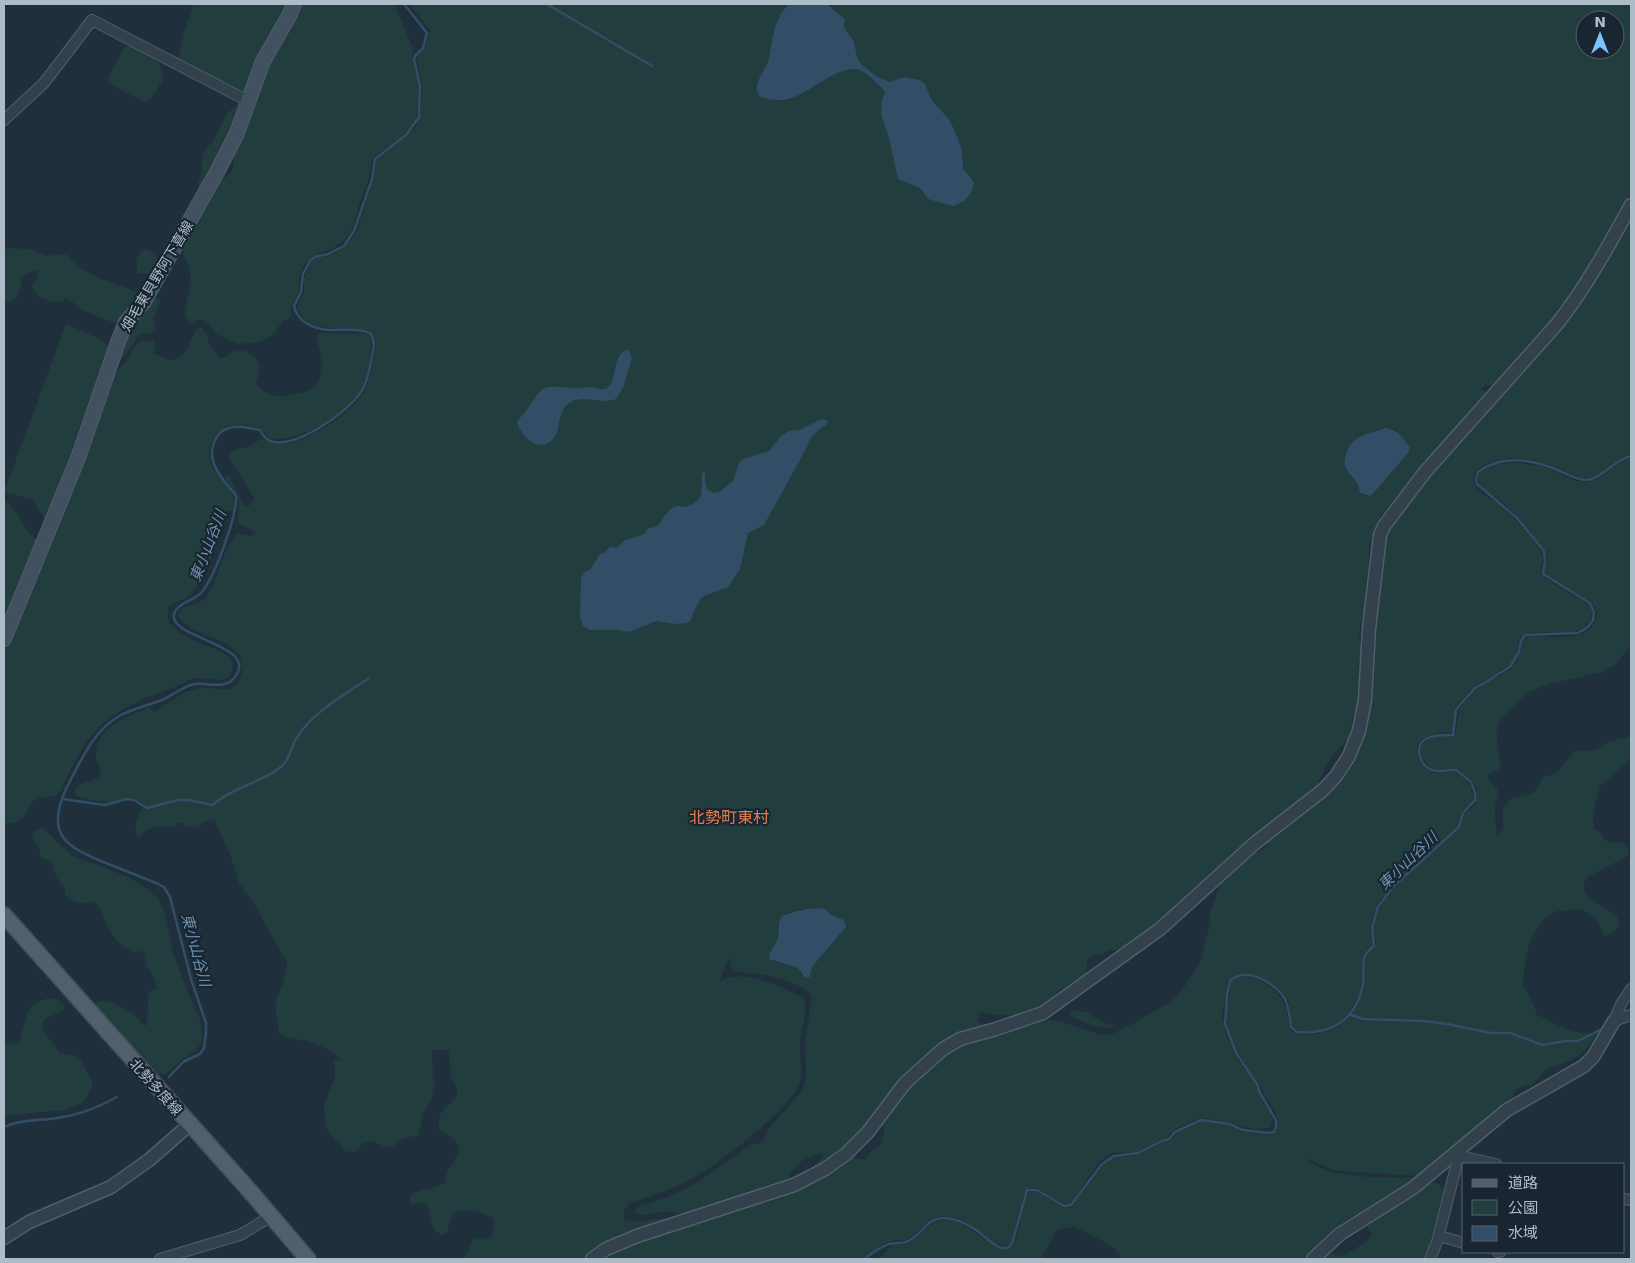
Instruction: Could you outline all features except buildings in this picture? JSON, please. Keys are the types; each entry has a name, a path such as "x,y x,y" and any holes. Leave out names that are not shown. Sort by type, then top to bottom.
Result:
{"main road":[{"name":"畑毛東貝野阿下喜線","path":"4,640 78,458 126,322 143,303 217,172 237,133 263,61 294,4"},
{"name":"北勢多度線","path":"4,915 308,1259"}],"street":[{"path":"4,120 44,83 92,20 248,101"},
{"path":"592,1259 606,1249 637,1236 794,1185 825,1169 852,1148 868,1132 905,1083 943,1049 960,1039 1043,1013 1160,928 1255,843 1323,790 1336,776 1349,756 1359,731 1364,700 1369,628 1380,535 1384,526 1425,472 1567,312 1600,262 1631,205"},
{"path":"1313,1259 1340,1234 1413,1188 1457,1155 1507,1110 1584,1066 1593,1057 1631,989"},
{"path":"1614,1021 1631,1015"},
{"path":"4,1238 29,1222 111,1187 149,1160 189,1125"},
{"path":"1457,1155 1492,1163"},
{"path":"1430,1259 1439,1236 1457,1155"},
{"path":"160,1259 240,1235 270,1217"},
{"path":"1439,1236 1462,1242"}],"green space":[{"path":"194,4 288,4 247,91 239,92 181,63 178,59 184,33"},
{"path":"299,4 394,4 413,48 412,59 419,90 418,110 414,122 407,132 373,158 368,181 349,234 340,244 314,256 304,266 299,277 298,294 292,306 292,315 289,319 283,320 273,335 260,342 238,344 216,334 205,320 198,319 192,323 185,317 190,273 182,248 220,181 232,171 234,165 233,156 269,64"},
{"path":"409,4 1631,4 1631,194 1573,296 1494,386 1485,385 1481,389 1486,392 1482,399 1433,453 1380,517 1370,543 1364,609 1359,632 1362,654 1358,667 1360,700 1351,721 1353,729 1348,741 1343,744 1330,760 1322,773 1318,785 1214,871 1160,921 1122,950 1108,950 1102,954 1091,956 1087,961 1086,974 1055,994 1042,1008 1026,1014 1008,1016 982,1012 978,1014 977,1021 992,1025 957,1035 845,1147 816,1168 816,1164 825,1154 813,1155 799,1163 789,1177 791,1180 685,1216 669,1211 637,1214 635,1211 639,1206 666,1198 695,1184 750,1145 758,1144 766,1136 769,1128 802,1091 806,1078 805,1043 812,996 797,985 787,981 765,975 734,971 731,968 729,957 719,983 727,978 749,977 773,984 803,998 805,1014 800,1043 801,1074 799,1084 783,1107 754,1134 722,1159 682,1184 631,1203 624,1213 625,1220 632,1221 672,1219 602,1246 581,1259 464,1259 474,1238 484,1240 492,1235 493,1218 472,1211 458,1210 453,1215 446,1234 441,1235 432,1224 429,1208 426,1203 412,1204 409,1200 410,1196 414,1193 444,1183 447,1172 458,1156 459,1148 457,1143 439,1129 440,1115 454,1100 458,1089 451,1080 449,1050 432,1050 433,1078 435,1080 431,1100 422,1115 419,1135 402,1139 393,1147 383,1146 373,1141 362,1144 355,1152 345,1151 329,1132 325,1124 324,1105 335,1077 334,1060 342,1061 322,1046 283,1036 279,1033 275,1007 284,981 287,963 256,907 239,883 231,857 215,821 211,819 202,823 199,828 176,823 175,826 148,829 141,836 137,836 136,824 143,803 132,798 113,802 97,801 79,797 75,795 74,791 77,787 100,775 101,770 96,757 97,747 100,738 114,724 150,707 153,713 185,692 199,688 231,689 241,678 242,664 239,654 225,644 185,624 178,614 184,607 202,601 208,595 231,541 237,533 251,536 255,532 238,523 239,500 225,477 229,476 244,506 248,507 254,499 228,457 230,454 235,450 250,446 261,439 273,443 286,444 307,437 330,424 351,408 366,388 375,352 374,335 367,330 322,327 312,324 303,318 297,307 304,293 304,279 310,264 317,258 330,255 342,249 357,231 377,160 416,126 421,111 422,85 416,56 425,48 430,30","holes":["1384,428 1394,430 1407,443 1360,493 1355,479 1344,465 1347,448 1370,433","816,908 840,917 843,931 812,967 810,977 802,976 798,968 773,961 768,956 776,943 779,926 786,914 795,913 801,909"]},
{"path":"125,46 133,47 147,54 155,59 160,66 164,78 150,100 144,102 108,81"},
{"path":"240,101 228,136 200,190 198,184 205,149 213,142 227,113"},
{"path":"1631,213 1631,453 1625,455 1599,474 1587,478 1579,477 1543,462 1509,458 1487,464 1476,470 1474,478 1475,485 1479,491 1508,513 1541,551 1543,557 1540,570 1542,576 1589,605 1592,610 1591,620 1585,627 1569,633 1524,634 1519,639 1518,652 1513,662 1488,680 1474,686 1455,707 1452,733 1429,736 1419,744 1417,749 1418,756 1425,767 1435,773 1455,772 1471,787 1473,801 1462,811 1457,827 1398,880 1381,900 1373,915 1370,928 1373,944 1363,958 1362,982 1357,1000 1340,1021 1324,1029 1300,1031 1293,1027 1288,1000 1274,985 1257,976 1248,974 1240,974 1227,984 1222,1015 1226,1036 1238,1060 1255,1083 1273,1119 1270,1128 1253,1129 1223,1121 1199,1118 1174,1130 1167,1138 1138,1152 1111,1153 1099,1162 1070,1204 1064,1204 1037,1188 1028,1188 1025,1192 1011,1243 1006,1246 994,1243 963,1220 941,1216 930,1221 906,1240 896,1240 883,1244 861,1259 601,1259 623,1247 713,1216 853,1154 856,1158 865,1160 873,1149 880,1146 884,1133 882,1124 911,1084 947,1051 980,1039 1007,1034 1012,1030 1041,1019 1058,1021 1102,1035 1112,1034 1172,1001 1185,986 1200,962 1210,925 1210,912 1221,882 1253,851 1260,852 1265,849 1268,840 1353,756 1375,616 1384,536 1433,469 1496,397"},
{"path":"4,248 30,249 47,256 68,255 82,269 91,274 137,292 136,297 120,321 114,323 80,309 73,302 65,298 62,302 39,297 32,285 38,276 35,270 21,278 16,298 13,301 4,302"},
{"path":"145,249 151,251 161,262 152,274 138,273 137,260"},
{"path":"150,298 158,298 160,302 153,319 156,331 139,335 124,357 116,364 125,335"},
{"path":"66,324 98,338 109,347 46,521 33,500 4,492"},
{"path":"197,328 202,328 207,334 208,341 219,358 241,351 252,355 258,361 260,368 256,383 262,390 273,395 287,396 300,393 310,390 316,385 320,377 322,363 318,333 366,334 371,337 370,358 363,384 353,400 344,409 321,425 295,436 271,439 263,431 253,426 234,425 221,430 212,441 209,454 210,462 213,469 230,490 233,499 233,510 221,513 222,521 225,524 202,578 189,596 170,606 168,609 168,619 174,628 190,639 227,655 232,661 230,675 222,680 192,679 144,699 113,716 101,725 83,747 60,792 37,799 32,802 19,821 4,824 4,651 113,374 128,360 132,350 141,341 154,341 153,354 173,360 179,358"},
{"path":"1631,457 1631,644 1616,664 1603,672 1549,684 1528,692 1500,721 1497,737 1501,764 1498,770 1490,773 1488,778 1497,789 1499,795 1495,805 1497,837 1503,828 1503,808 1510,799 1533,793 1544,777 1555,774 1575,751 1596,750 1608,742 1631,736 1631,756 1618,772 1600,786 1594,810 1593,828 1601,833 1605,840 1610,843 1623,842 1629,851 1628,856 1589,876 1585,881 1583,889 1590,898 1617,917 1618,926 1612,933 1606,936 1602,932 1599,923 1587,912 1571,909 1553,913 1541,924 1530,942 1523,978 1524,987 1535,1007 1536,1014 1574,1031 1590,1034 1598,1032 1588,1046 1570,1060 1547,1068 1530,1085 1518,1088 1514,1096 1420,1176 1339,1171 1307,1158 1315,1165 1341,1174 1415,1179 1336,1227 1303,1259 1122,1259 1117,1251 1108,1244 1075,1227 1056,1231 1041,1259 985,1259 976,1257 966,1259 879,1259 894,1245 907,1244 931,1225 942,1220 958,1222 992,1244 1001,1248 1011,1249 1017,1238 1029,1192 1039,1193 1060,1205 1071,1208 1104,1164 1112,1158 1140,1154 1163,1142 1170,1141 1178,1133 1201,1121 1223,1124 1243,1132 1268,1135 1274,1134 1277,1131 1278,1120 1276,1114 1237,1052 1230,1037 1226,1017 1231,982 1245,977 1253,978 1268,985 1284,1003 1290,1030 1296,1033 1311,1034 1328,1031 1350,1016 1360,1001 1363,992 1366,960 1376,944 1373,927 1380,908 1409,874 1461,827 1464,815 1475,804 1477,791 1473,781 1455,768 1438,770 1430,767 1421,756 1421,746 1431,738 1453,737 1456,733 1459,709 1476,689 1512,669 1521,652 1523,641 1528,636 1576,636 1591,627 1596,619 1596,609 1590,601 1544,574 1547,559 1545,550 1518,517 1479,483 1478,475 1490,467 1504,463 1519,463 1541,466 1571,479 1588,482 1599,478"},
{"path":"4,501 10,503 28,532 37,540 4,624"},
{"path":"43,828 62,847 71,853 70,855 127,877 148,889 160,902 173,952 200,1020 202,1034 198,1047 165,1074 159,1074 150,1067 96,1005 98,1001 122,1007 147,1026 148,995 151,991 157,990 154,977 146,966 144,951 136,954 127,949 112,935 101,910 94,901 78,903 71,900 65,894 65,888 56,877 52,863 41,857 39,847 33,840 32,833 37,829"},
{"path":"48,998 56,999 64,1005 63,1010 45,1019 42,1023 43,1030 60,1053 80,1059 93,1082 92,1088 81,1104 65,1110 11,1115 4,1118 4,1043 11,1044 19,1041 32,1005"},
{"path":"1074,1010 1087,1012 1098,1020 1114,1026 1103,1028 1086,1023 1071,1016 1070,1013"},
{"path":"1435,1182 1444,1188 1432,1240 1424,1259 1322,1259 1329,1253 1343,1256 1363,1244 1372,1235 1367,1225 1426,1183"}],"water":[{"path":"790,4 825,4 831,7 845,19 844,27 854,42 857,57 861,64 877,77 890,82 904,77 920,80 925,84 932,101 948,118 954,129 962,150 963,169 974,184 970,194 964,201 953,206 928,199 920,188 898,179 888,134 881,114 884,90 871,77 860,70 839,72 804,92 785,100 768,99 757,93 759,79 768,63 777,22 784,9"},
{"path":"628,349 632,358 623,388 616,399 604,401 581,399 567,404 554,438 546,444 542,445 532,442 524,435 517,422 542,390 550,387 607,388 613,380 619,357 622,352"},
{"path":"822,419 828,421 827,424 812,437 764,525 748,533 740,569 728,587 700,599 690,621 676,624 656,621 629,632 590,630 583,626 580,618 581,578 584,572 590,570 600,554 610,547 617,548 625,540 645,534 647,529 659,525 672,508 678,506 686,507 697,501 701,493 703,472 705,472 705,483 708,490 714,493 719,492 733,481 739,463 743,459 769,451 782,435 789,431 799,430"},
{"path":"1384,428 1399,434 1410,448 1408,453 1371,496 1360,493 1357,482 1345,468 1346,453 1356,439"},
{"path":"821,908 844,920 846,927 812,967 810,977 805,978 798,968 769,959 777,940 782,916 801,910"}],"waterway":[{"name":"東小山谷川","path":"169,1077 183,1062 200,1054 204,1048 206,1032 206,1023 191,979 170,897 164,887 92,857 70,845 63,837 59,828 60,805 66,789 88,748 111,721 121,715 164,699 190,685 226,684 234,678 239,667 236,659 228,651 188,632 174,618 174,613 177,609 199,595 207,584 219,560 233,517 236,496 218,473 214,464 212,453 216,438 224,430 237,427 260,430 267,439 277,442 290,441 304,436 333,419 346,408 356,399 366,383 374,347 371,334 355,330 319,329 302,320 294,306 301,292 303,274 310,261 315,257 328,254 344,246 354,231 372,179 375,159 407,134 419,117 420,86 414,59 423,48 427,33 404,4"},
{"path":"547,4 652,66"},
{"name":"東小山谷川","path":"864,1259 884,1246 912,1239 931,1222 944,1218 963,1223 1000,1247 1008,1247 1012,1244 1027,1190 1037,1190 1064,1206 1071,1205 1102,1164 1114,1156 1138,1153 1169,1139 1175,1132 1201,1120 1229,1124 1243,1130 1274,1132 1276,1120 1260,1093 1257,1084 1236,1053 1225,1024 1230,981 1244,975 1252,976 1260,978 1275,987 1285,999 1291,1027 1297,1032 1321,1031 1331,1028 1348,1016 1355,1008 1360,997 1365,957 1374,945 1372,928 1378,907 1394,886 1459,827 1463,813 1475,800 1475,792 1471,782 1456,770 1435,771 1424,764 1419,751 1422,742 1433,736 1453,735 1458,707 1475,688 1510,667 1519,652 1521,641 1525,635 1578,633 1588,627 1593,620 1594,612 1590,603 1543,574 1544,551 1517,518 1477,484 1478,472 1498,462 1520,460 1541,464 1578,479 1588,480 1631,456"},
{"path":"62,799 105,805 127,799 134,800 147,808 178,800 213,805 229,794 265,777 282,766 287,760 296,739 311,720 329,705 369,678"},
{"path":"1349,1014 1363,1019 1424,1021 1491,1033 1510,1033 1542,1045 1578,1041 1600,1030"},
{"name":"東小山谷川","path":"4,1127 24,1121 74,1115 117,1097"}],"district":[{"name":"北勢町東村","path":"729,817"}]}
